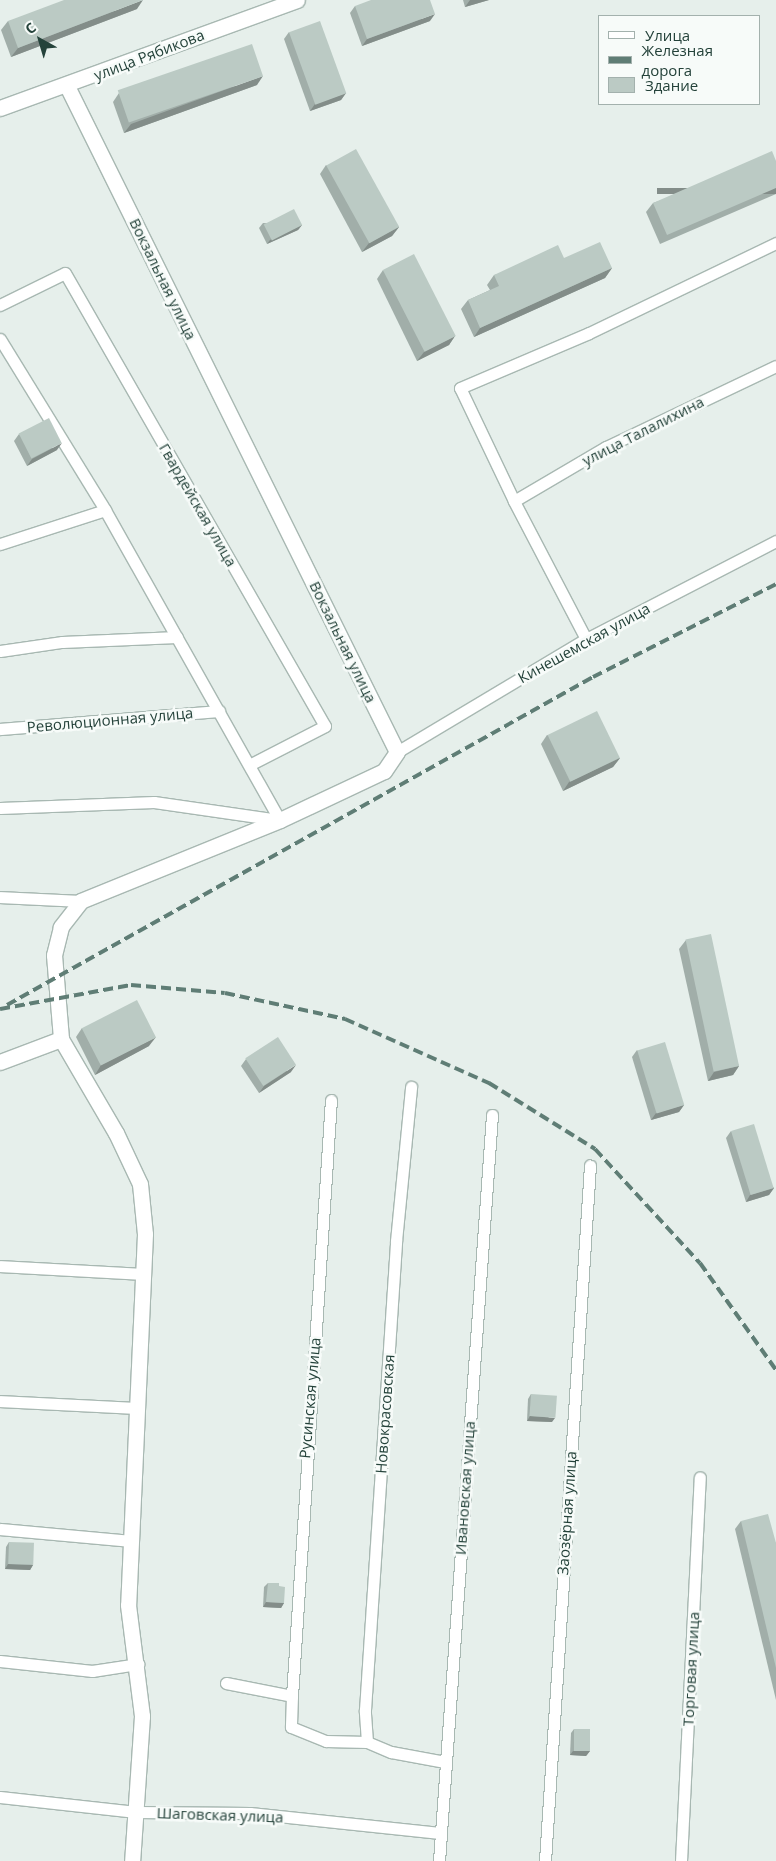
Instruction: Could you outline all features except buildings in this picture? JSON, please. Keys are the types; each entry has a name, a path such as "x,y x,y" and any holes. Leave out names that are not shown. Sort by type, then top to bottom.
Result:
{"main road":[{"name":"улица Рябикова","path":"0,108 67,86 271,5 297,0"},
{"name":"Вокзальная улица","path":"67,86 397,752"},
{"path":"132,1861 142,1716 138,1664 128,1605 145,1234 140,1184 116,1134 61,1039 54,955 61,927 81,901 280,820 384,771 397,752"},
{"path":"0,1062 61,1039"}],"street":[{"path":"586,639 514,501 460,388 589,334 776,243"},
{"name":"Гвардейская улица","path":"0,305 65,273 325,726 249,765"},
{"path":"0,339 105,510 280,820"},
{"name":"улица Талалихина","path":"514,501 606,447 776,366"},
{"path":"0,544 105,510"},
{"name":"Кинешемская улица","path":"397,752 586,639 776,541"},
{"path":"0,651 62,642 177,637"},
{"name":"Революционная улица","path":"0,729 219,712"},
{"path":"0,808 154,802 280,820"},
{"path":"0,897 81,901"},
{"name":"Новокрасовская","path":"367,1742 365,1700 396,1242 411,1087"},
{"name":"Русинская улица","path":"331,1100 290,1727 326,1741 367,1742"},
{"name":"Ивановская улица","path":"439,1861 492,1115"},
{"name":"Заозёрная улица","path":"545,1861 590,1165"},
{"path":"0,1266 143,1274"},
{"path":"0,1401 136,1408"},
{"name":"Торговая улица","path":"682,1861 700,1477"},
{"path":"0,1529 131,1541"},
{"path":"0,1661 92,1671 138,1664"},
{"path":"226,1683 292,1696"},
{"path":"367,1742 391,1752 445,1762"},
{"name":"Шаговская улица","path":"0,1797 136,1812 250,1814 440,1833"}],"railway":[{"path":"7,1005 593,677 776,584"},
{"path":"0,1009 131,985 225,993 345,1019 489,1083 595,1149 700,1263 776,1370"}]}
